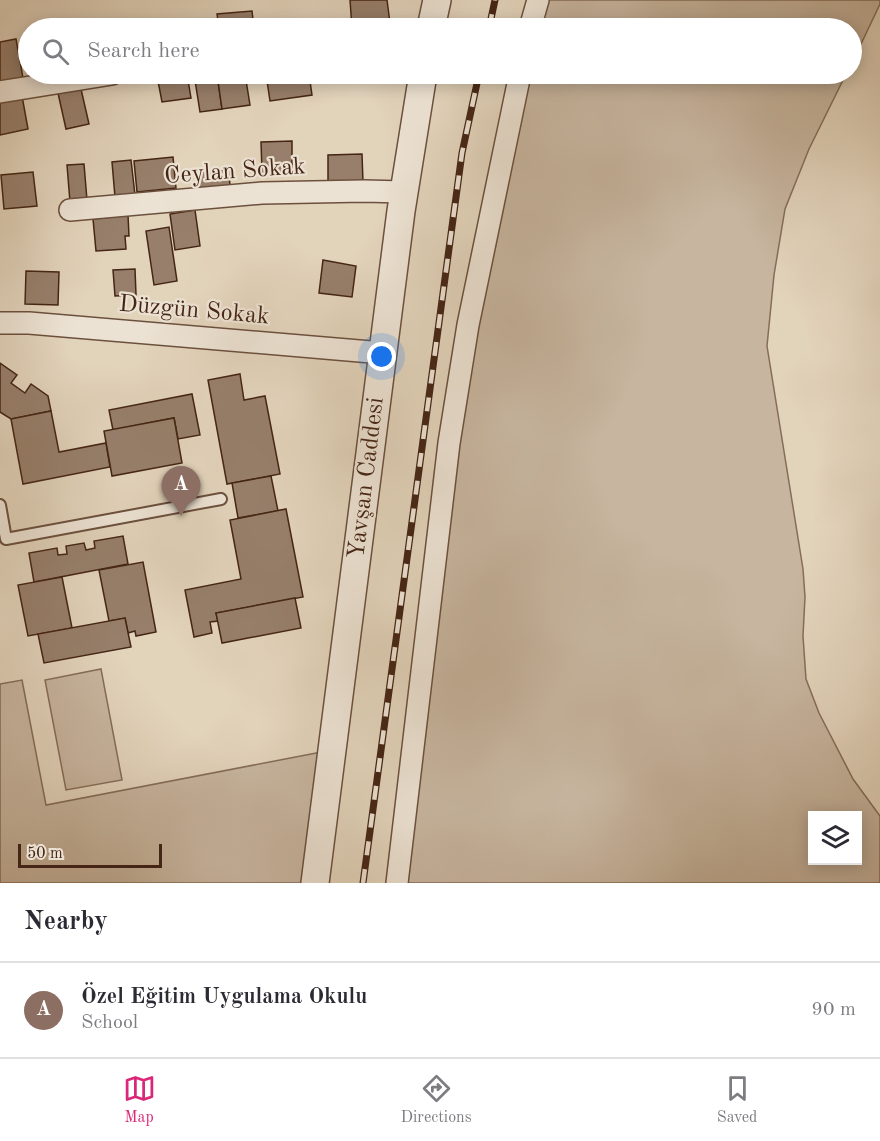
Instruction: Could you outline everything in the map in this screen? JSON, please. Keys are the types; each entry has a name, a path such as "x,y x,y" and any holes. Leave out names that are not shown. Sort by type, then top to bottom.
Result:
{"street":[{"path":"432,18 437,0"},
{"path":"533,18 538,0"},
{"path":"0,92 50,84"},
{"name":"Yavşan Caddesi","path":"315,883 404,192 421,84"},
{"path":"397,883 449,443 468,325 518,84"},
{"name":"Ceylan Sokak","path":"70,210 262,193 404,192"},
{"name":"Düzgün Sokak","path":"0,323 30,323 384,353"}],"lane":[{"path":"0,505 6,539 220,499"}],"shaded area":[{"path":"538,0 880,0 862,42 862,18 533,18"},
{"path":"518,84 841,84 809,149 785,209 774,275 767,346 803,569 805,597 803,636 806,679 819,713 853,779 880,816 880,883 397,883 449,443"},
{"path":"101,669 122,780 66,790 45,680"},
{"path":"22,680 46,805 332,750 315,883 0,883 0,684"}],"building":[{"path":"350,0 387,0 389,18 351,18"},
{"path":"252,11 253,18 218,18 217,14"},
{"path":"16,39 18,79 0,81 0,42"},
{"path":"159,84 189,84 191,98 162,102"},
{"path":"196,84 218,84 222,109 200,112"},
{"path":"218,84 247,84 250,105 222,109"},
{"path":"267,84 310,84 312,95 270,101"},
{"path":"81,89 89,124 66,129 58,93"},
{"path":"22,96 28,129 0,135 0,101"},
{"path":"292,141 292,171 262,172 261,142"},
{"path":"362,154 363,182 328,183 328,155"},
{"path":"173,157 176,188 137,192 134,161"},
{"path":"131,160 135,195 115,197 112,162"},
{"path":"84,164 87,200 70,202 67,165"},
{"path":"229,170 230,187 197,190 196,172"},
{"path":"33,172 37,206 4,209 1,175"},
{"path":"195,210 200,246 175,250 170,214"},
{"path":"128,215 129,236 125,236 126,249 96,251 93,219"},
{"path":"169,227 177,281 154,285 146,231"},
{"path":"323,260 356,266 352,297 319,293"},
{"path":"135,269 136,295 115,296 113,270"},
{"path":"26,271 59,272 58,305 25,304"},
{"path":"0,363 17,375 11,383 25,393 31,384 48,396 51,411 11,419 0,412"},
{"path":"240,374 244,400 265,396 280,474 227,484 208,380"},
{"path":"192,394 200,435 178,439 174,418 113,430 109,410"},
{"path":"51,411 59,452 106,443 110,467 23,484 11,419"},
{"path":"174,418 182,463 112,476 104,431"},
{"path":"271,476 278,511 238,518 232,483"},
{"path":"286,509 303,597 216,613 218,621 210,622 212,633 194,637 185,590 241,579 230,520"},
{"path":"123,536 128,564 34,582 29,553 57,548 58,555 67,554 66,546 84,543 86,550 95,548 94,541"},
{"path":"143,562 156,632 136,636 135,631 128,633 125,618 109,621 99,570"},
{"path":"62,577 72,628 28,636 18,585"},
{"path":"295,598 301,628 222,643 216,613"},
{"path":"125,618 131,647 44,663 38,634"}],"railway":[{"path":"491,18 495,0"},
{"path":"363,883 462,153 477,84"}],"place":[{"name":"Özel Eğitim Uygulama Okulu","path":"181,516"}]}
